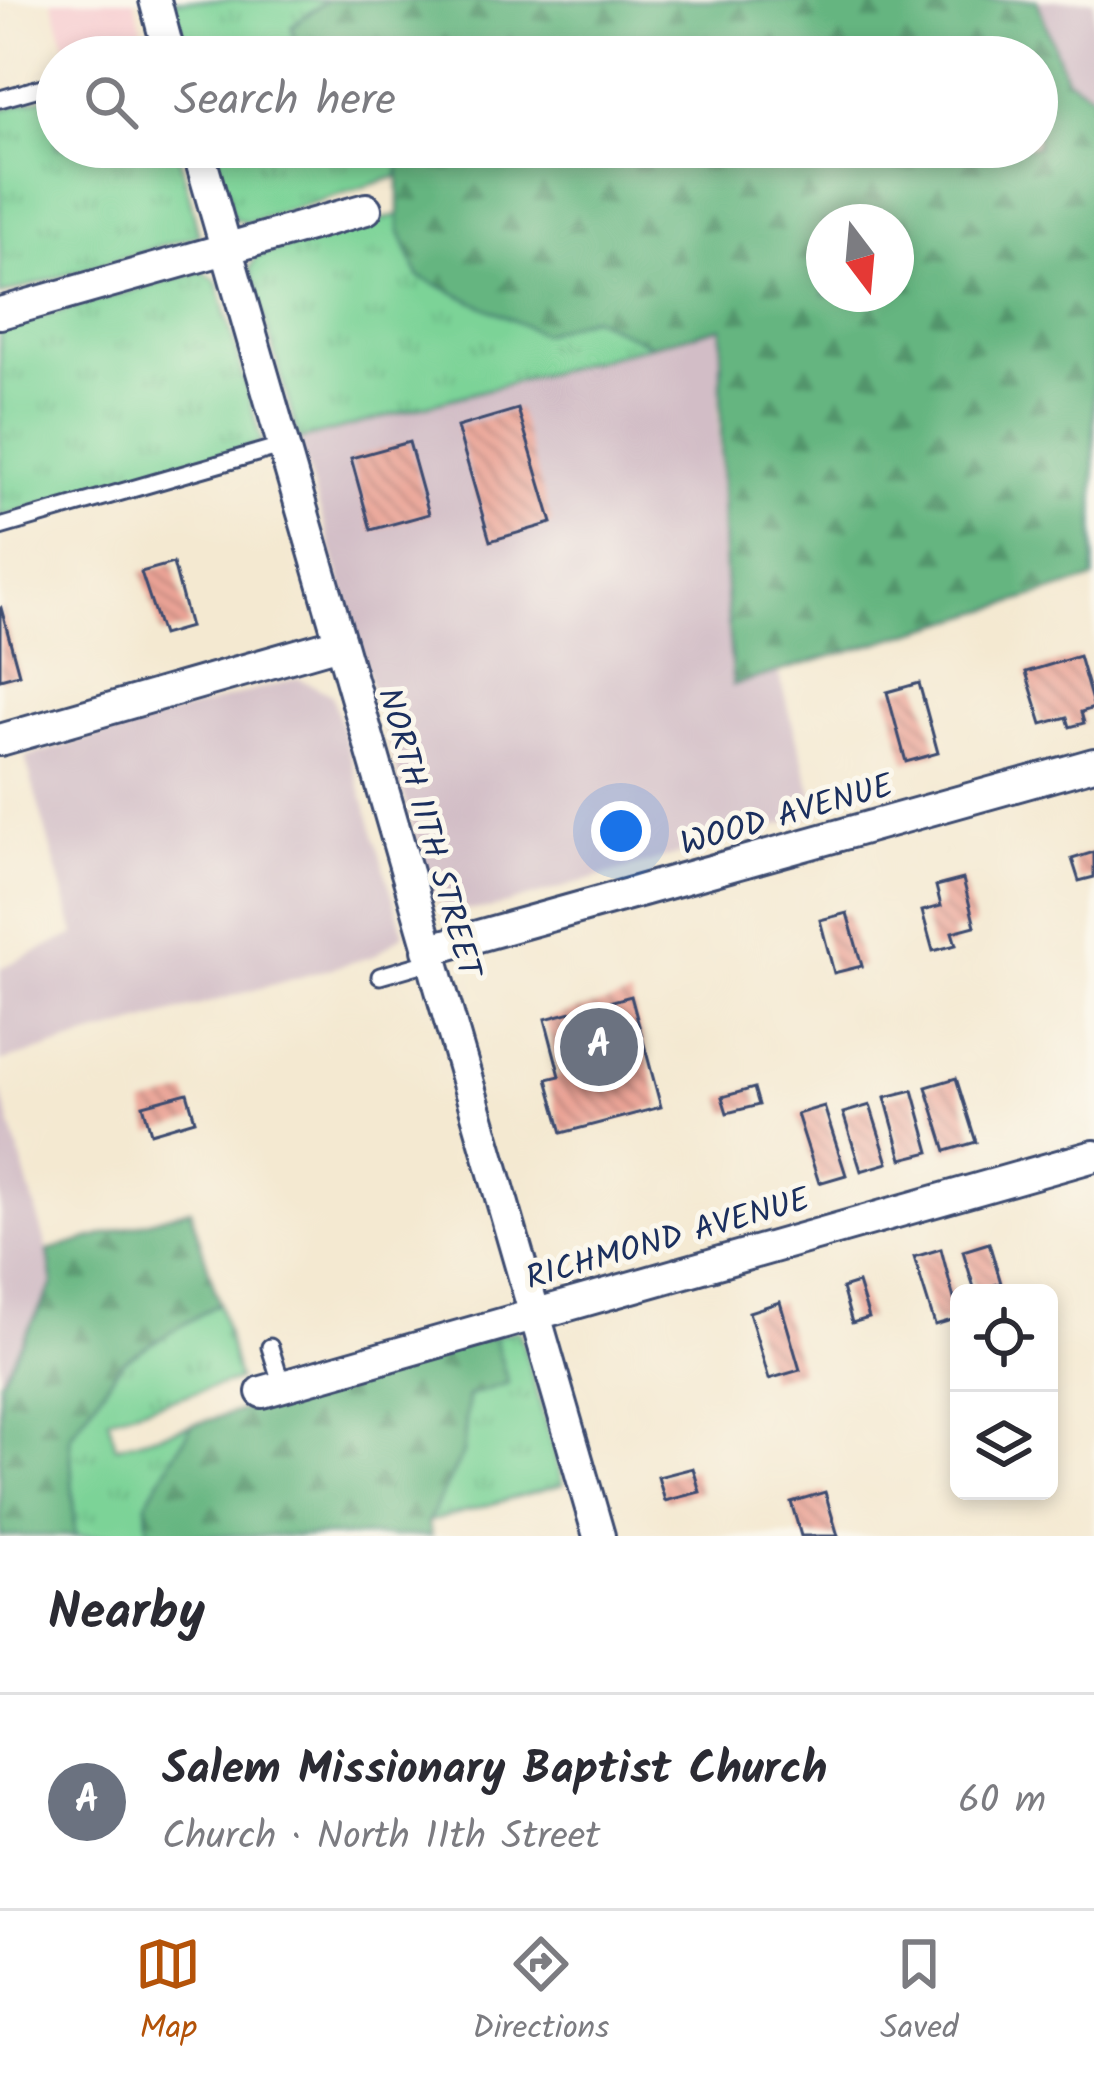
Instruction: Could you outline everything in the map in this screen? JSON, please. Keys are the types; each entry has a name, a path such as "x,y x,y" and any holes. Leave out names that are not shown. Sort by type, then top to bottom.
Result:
{"street":[{"path":"155,0 160,36"},
{"name":"NORTH 11TH STREET","path":"202,168 598,1536"},
{"path":"0,313 366,209"},
{"path":"0,740 339,643"},
{"name":"WOOD AVENUE","path":"430,956 1094,764"},
{"name":"RICHMOND AVENUE","path":"272,1389 1094,1156"}],"lane":[{"path":"0,99 36,89"},
{"path":"0,527 281,446"},
{"path":"380,976 430,956"},
{"path":"270,1347 272,1389"}],"shaded area":[{"path":"52,0 134,0 144,36 62,36"},
{"path":"1037,0 1094,0 1094,95 1066,78 1058,56 1058,36 1050,36"},
{"path":"722,326 718,414 723,572 735,685 778,672 818,814 489,909 450,910 434,898 299,440"},
{"path":"298,678 332,695 404,934 374,956 0,1062 0,968 75,934 25,757"},
{"path":"0,1087 48,1251 53,1284 0,1382"}],"green space":[{"path":"173,0 327,0 292,26 294,36 183,36"},
{"path":"327,0 1037,0 1050,36 294,36 292,26"},
{"path":"1058,56 1066,78 1094,95 1094,579 733,685 722,506 722,327 652,345 591,317 542,334 418,276 399,229 399,168 1058,168"},
{"path":"36,100 36,168 182,168 199,235 0,295 0,110"},
{"path":"220,168 399,168 399,176 247,223 234,219"},
{"path":"398,215 418,276 541,333 591,317 652,345 299,440 250,268 256,256"},
{"path":"201,271 217,281 262,443 0,517 0,328"},
{"path":"190,1209 219,1303 123,1361 70,1436 75,1536 0,1536 0,1382 53,1284 48,1251"},
{"path":"219,1303 238,1380 108,1418 116,1447 192,1425 147,1503 148,1536 75,1536 70,1437 123,1361"},
{"path":"519,1330 563,1484 428,1522 463,1453 468,1396 494,1336"},
{"path":"494,1336 508,1383 468,1396 463,1453 428,1522 432,1536 148,1536 146,1503 192,1425"}],"building":[{"path":"518,409 552,523 490,541 457,427"},
{"path":"409,442 429,514 371,530 351,458"},
{"path":"173,563 190,627 162,635 141,572"},
{"path":"0,609 19,674 0,679"},
{"path":"1079,656 1094,708 1081,712 1084,723 1070,727 1067,717 1042,724 1026,672"},
{"path":"919,683 938,753 906,762 887,692"},
{"path":"1094,852 1094,877 1079,881 1072,859"},
{"path":"963,879 975,926 952,932 956,945 933,951 922,911 941,906 936,886"},
{"path":"847,913 862,966 834,973 820,920"},
{"path":"631,996 661,1107 562,1133 547,1079 560,1076 545,1019"},
{"path":"956,1078 976,1142 946,1151 926,1087"},
{"path":"754,1088 759,1105 727,1113 722,1097"},
{"path":"913,1090 930,1152 902,1159 885,1097"},
{"path":"187,1093 195,1120 151,1133 143,1105"},
{"path":"870,1105 888,1163 861,1171 843,1113"},
{"path":"824,1106 846,1175 819,1183 797,1114"},
{"path":"989,1243 1001,1283 973,1284 963,1251"},
{"path":"941,1249 950,1284 950,1321 935,1325 914,1257"},
{"path":"858,1283 869,1318 852,1323 842,1288"},
{"path":"780,1302 800,1370 769,1379 749,1312"},
{"path":"693,1468 700,1492 665,1501 658,1477"},
{"path":"825,1492 838,1536 801,1536 791,1502"}],"place":[{"name":"Salem Missionary Baptist Church","path":"599,1047"}]}
